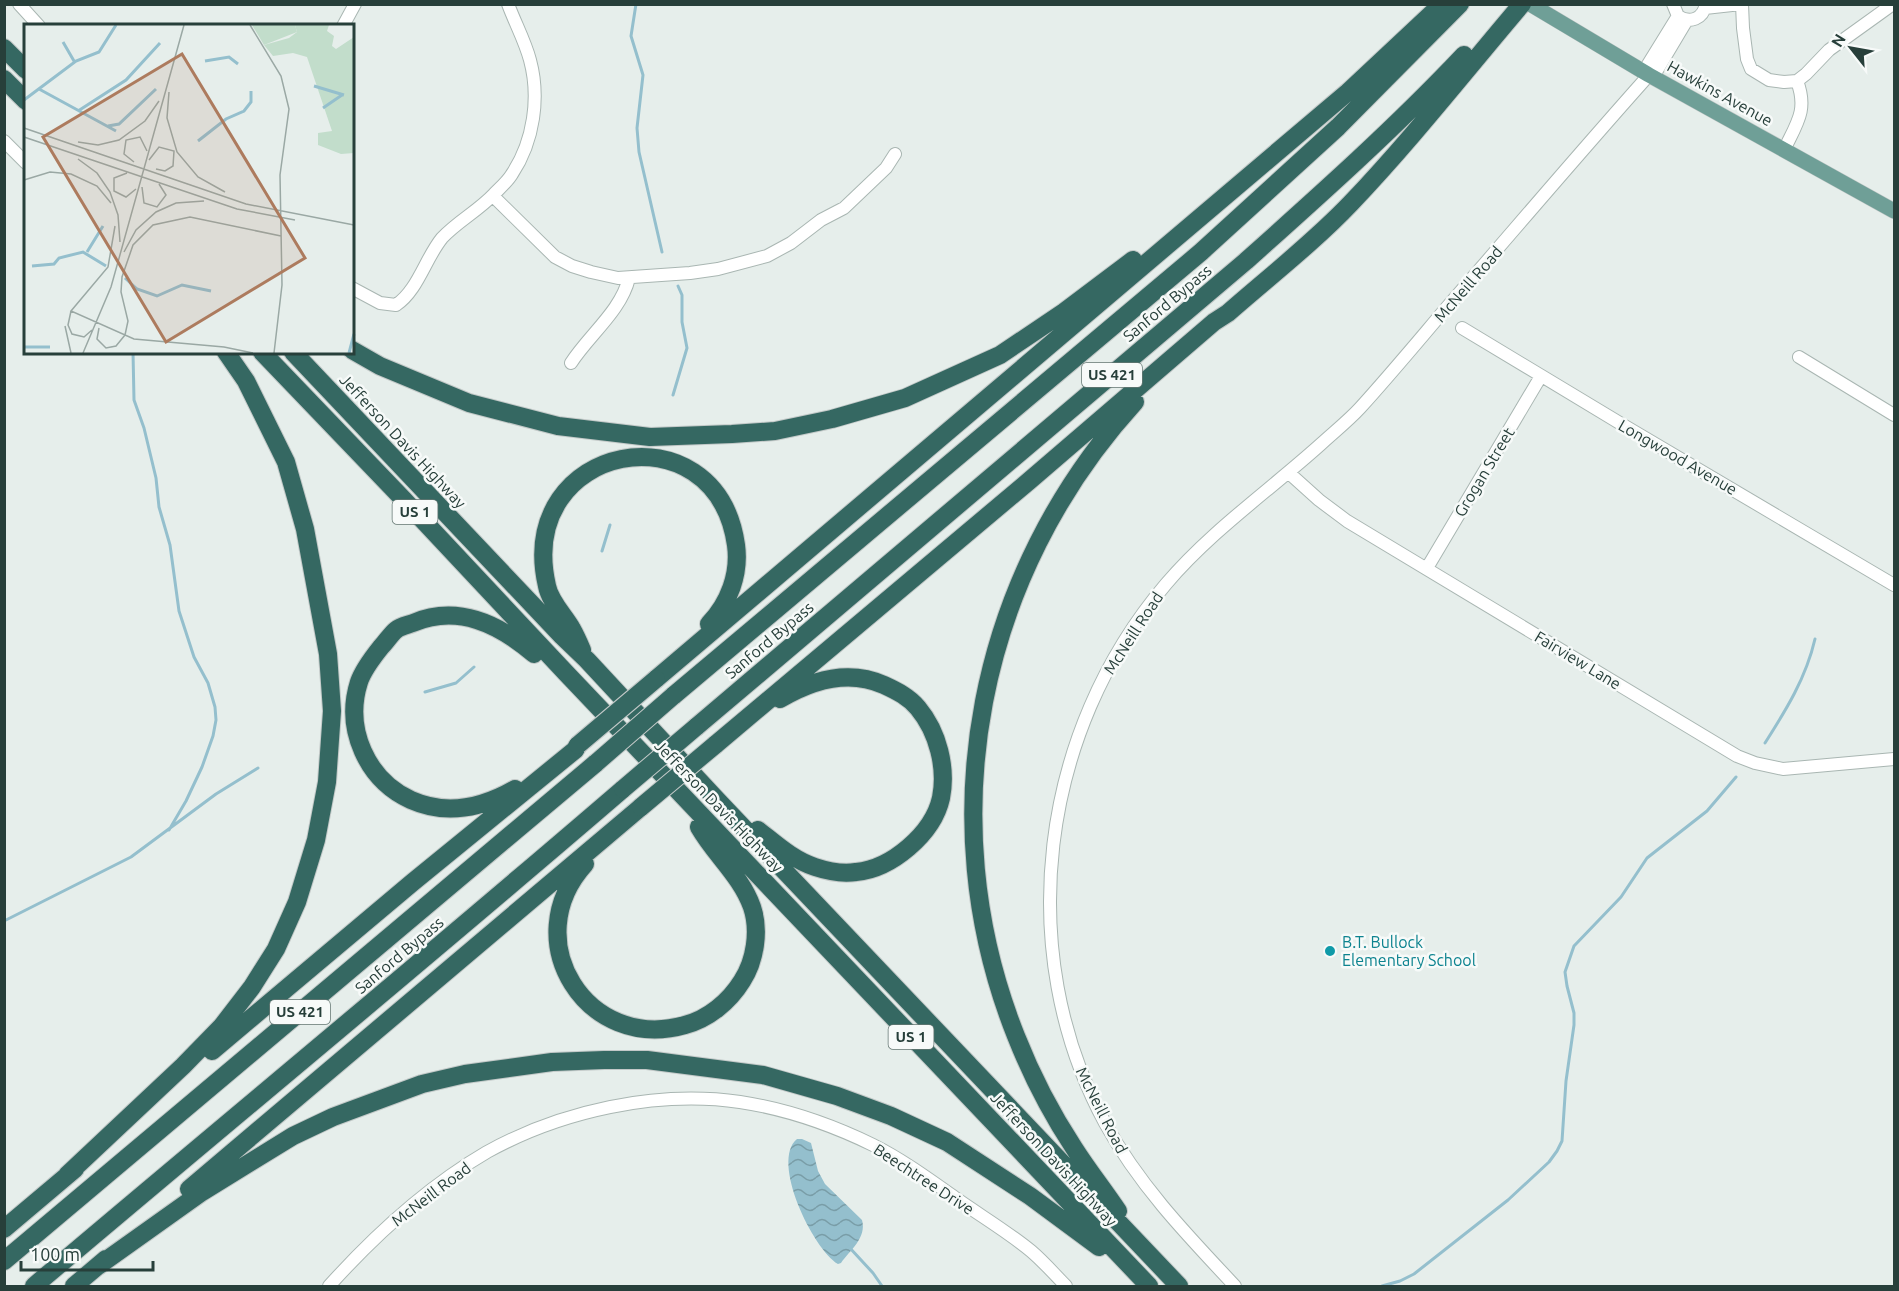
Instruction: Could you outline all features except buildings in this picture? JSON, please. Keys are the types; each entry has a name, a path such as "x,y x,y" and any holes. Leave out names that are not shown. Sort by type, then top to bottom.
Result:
{"highway":[{"path":"4,1229 368,920 577,747 1348,92 1442,4"},
{"name":"Sanford Bypass","path":"4,1261 1201,252 1338,127 1460,4"},
{"name":"Sanford Bypass","path":"34,1287 459,931 623,789 1246,261 1390,129 1512,4"},
{"path":"1150,1257 1074,1148 1056,1117 1016,1037 986,939 979,895 974,830 975,769 982,711 993,656 1028,562 1058,504 1095,450 1157,378 1350,205 1522,4"},
{"path":"4,48 24,68"},
{"path":"4,79 24,100"},
{"path":"354,351 380,366 469,403 558,426 650,437 775,430 832,419 905,398 1000,355 1064,312 1230,187 1243,180"},
{"path":"74,1287 1029,481 1214,322 1228,313"},
{"path":"67,1175 214,1034 252,987 276,949 297,902 316,840 325,794 332,711 328,654 305,529 286,462 246,381 227,354"},
{"name":"Jefferson Davis Highway","path":"264,354 1143,1281"},
{"name":"Jefferson Davis Highway","path":"295,354 1179,1287"},
{"path":"586,660 572,629 547,589 544,571 544,540 551,516 560,497 576,480 593,468 629,457 665,460 681,465 696,474 717,495 731,522 738,556 729,596 712,621 656,679"},
{"path":"566,673 543,661 518,639 501,629 479,620 454,615 429,616 396,630 374,655 359,681 354,709 357,738 371,767 399,795 421,805 441,809 480,806 505,795 528,782 559,757 577,747"},
{"path":"718,742 794,691 821,680 849,677 876,681 899,692 918,708 939,747 943,774 941,800 929,825 908,849 882,865 856,873 813,867 789,855 739,814 718,801"},
{"path":"641,807 582,867 565,893 557,926 559,951 565,972 580,996 596,1010 616,1022 638,1029 672,1029 708,1015 731,995 749,969 755,943 752,908 731,868 701,830 686,799"},
{"path":"98,1266 202,1192 293,1136 374,1101 422,1084 465,1074 552,1062 647,1060 763,1075 837,1096 891,1116 947,1142 1010,1183 1143,1281"}],"main road":[{"name":"Hawkins Avenue","path":"1530,4 1649,74 1894,211"}],"street":[{"path":"19,4 37,24"},
{"path":"344,24 355,4"},
{"path":"354,289 380,303 396,305 405,298 442,239 493,196 512,174 528,142 536,86 530,58 508,4"},
{"path":"1679,13 1694,20 1699,17 1706,6 1742,4 1747,59 1751,69 1769,80 1797,81 1829,50 1893,4"},
{"name":"McNeill Road","path":"1235,1287 1159,1203 1128,1162 1104,1122 1079,1069 1062,1012 1052,958 1049,901 1058,807 1067,768 1079,732 1097,689 1141,615 1183,566 1211,538 1289,473 1358,411 1649,74 1679,13"},
{"path":"1784,150 1796,127 1802,108 1803,96 1797,81"},
{"path":"4,141 24,161"},
{"path":"493,196 555,257 572,266 618,278 718,269 767,256 791,243 821,220 844,208 886,168 895,154"},
{"path":"571,363 617,304 628,278"},
{"name":"Longwood Avenue","path":"1462,328 1894,585"},
{"path":"1799,357 1894,415"},
{"name":"Grogan Street","path":"1427,568 1541,376"},
{"name":"Fairview Lane","path":"1289,473 1347,521 1737,756 1755,763 1783,769 1894,759"},
{"name":"Beechtree Drive","path":"549,1123 607,1107 676,1100 739,1102 824,1124 874,1146 923,1175 1031,1251 1066,1287"},
{"name":"McNeill Road","path":"329,1287 364,1248 426,1194 488,1152 549,1123"}],"water":[{"path":"797,1139 811,1143 818,1171 825,1184 862,1220 860,1238 841,1263 838,1264 828,1255 817,1241 798,1204 789,1166 790,1150"}],"waterway":[{"path":"636,4 631,36 643,75 637,128 639,152 662,252"},
{"path":"673,395 687,348 682,322 682,295 678,286"},
{"path":"133,354 134,400 144,428 156,478 159,507 170,545 179,611 194,657 208,683 216,720 202,767 169,830"},
{"path":"602,551 610,525"},
{"path":"1765,743 1801,680 1815,639"},
{"path":"425,692 456,683 474,667"},
{"path":"4,921 131,857 216,794 258,768"},
{"path":"1382,1286 1414,1274 1508,1200 1549,1162 1557,1151 1562,1141 1566,1081 1574,1025 1574,1013 1565,972 1574,946 1621,897 1647,858 1707,811 1736,777"},
{"path":"849,1247 882,1286"}],"place":[{"name":"B.T. Bullock Elementary School","path":"1330,951"}]}
